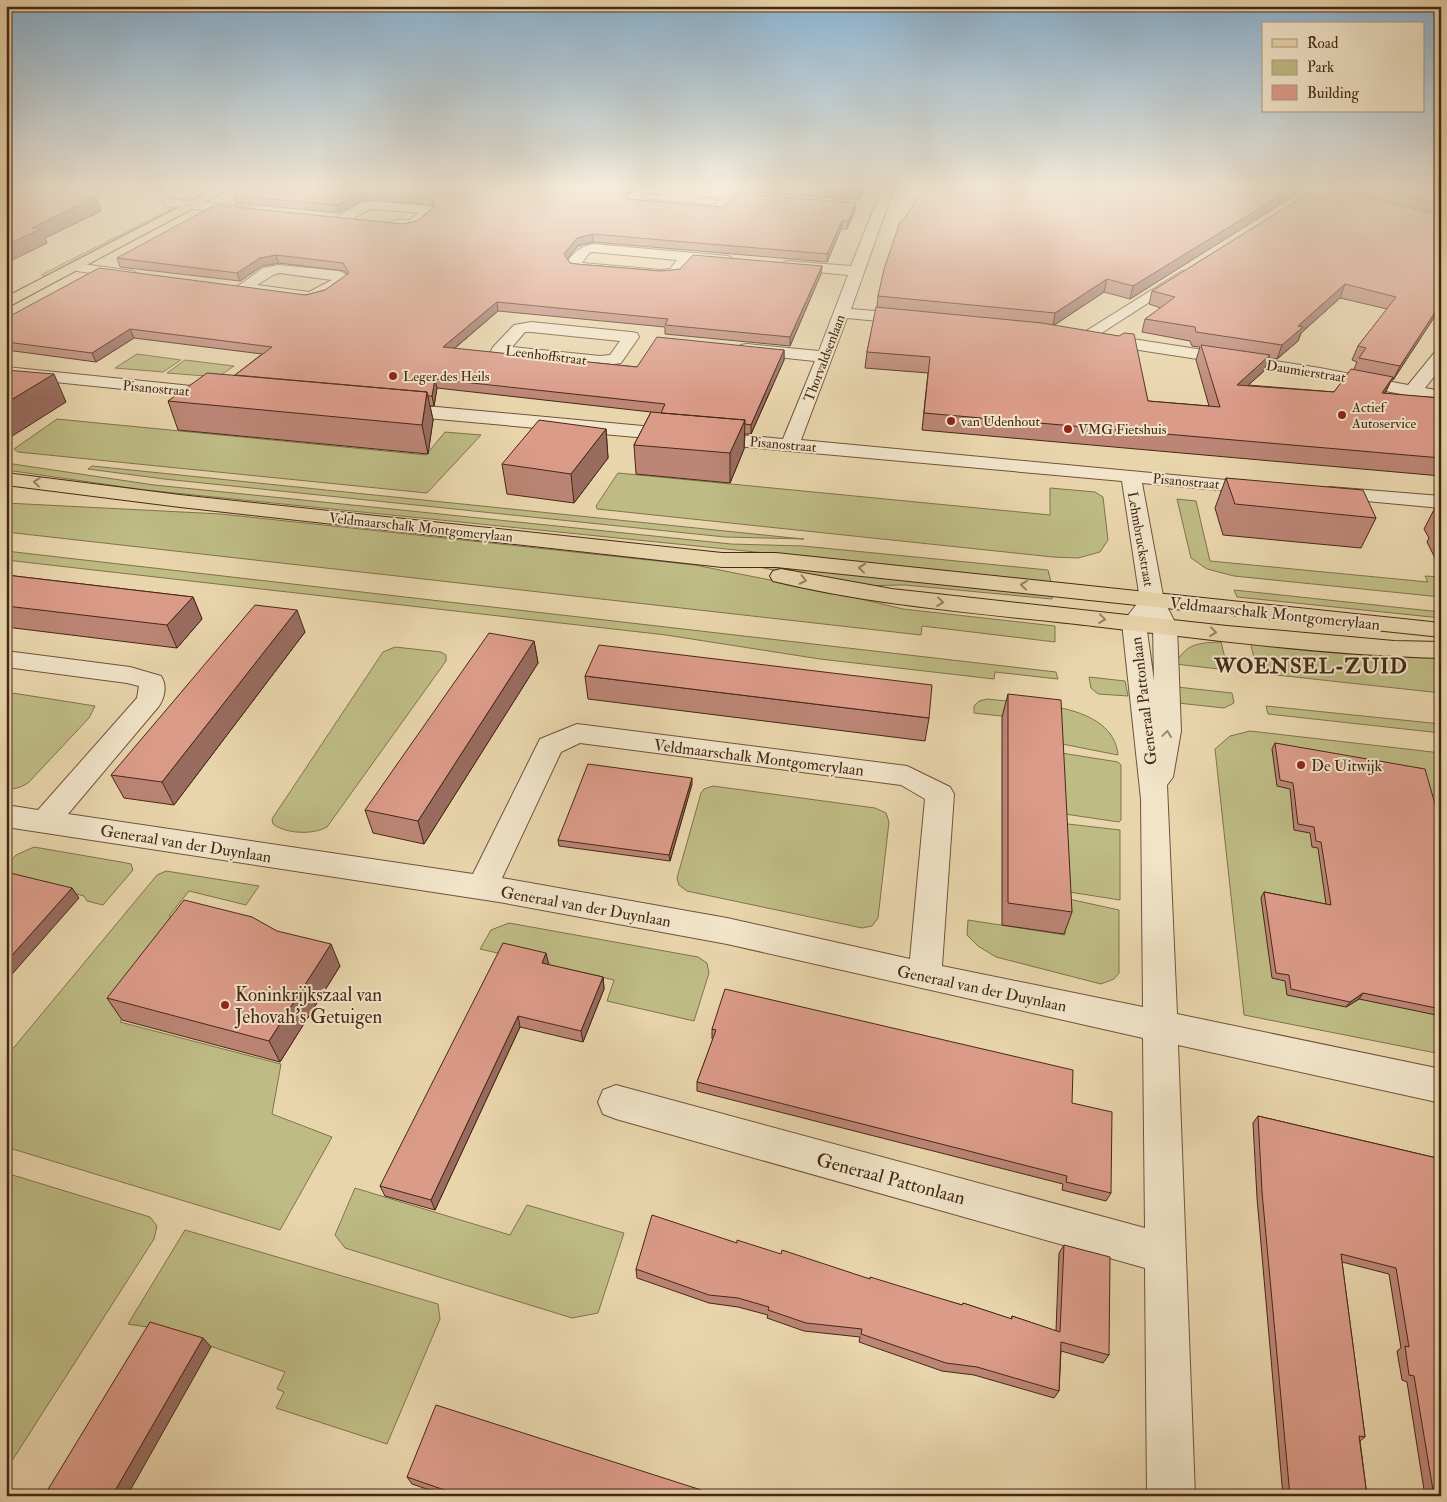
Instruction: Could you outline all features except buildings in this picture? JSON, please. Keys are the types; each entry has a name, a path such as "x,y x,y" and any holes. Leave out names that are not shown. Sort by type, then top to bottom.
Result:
{"main road":[{"path":"6,288 64,258"},
{"path":"6,304 92,258"},
{"name":"Veldmaarschalk Montgomerylaan","path":"6,479 722,560 776,560 1441,630"},
{"name":"Veldmaarschalk Montgomerylaan","path":"6,498 53,501 180,500"},
{"name":"Veldmaarschalk Montgomerylaan","path":"722,560 762,572 892,596 1394,649 1441,650"}],"street":[{"path":"577,258 574,262 577,267 661,274 675,273 686,258"},
{"path":"713,258 747,261"},
{"name":"Thorvaldsenlaan","path":"790,444 842,313 860,258"},
{"path":"767,263 856,271"},
{"path":"75,267 152,277"},
{"path":"1086,336 1193,268"},
{"path":"280,269 339,276 342,280 322,294 309,297 236,287 268,271 280,269"},
{"path":"842,313 930,321"},
{"name":"Leenhoffstraat","path":"631,336 614,359 600,361 499,350 520,328 631,336 650,338"},
{"name":"Daumierstraat","path":"1066,334 1311,371 1414,390 1441,397"},
{"path":"728,347 825,357"},
{"path":"1414,390 1441,356"},
{"name":"Pisanostraat","path":"6,372 240,396"},
{"name":"Pisanostraat","path":"377,408 790,444 1130,477 1282,489"},
{"name":"Lehmbruckstraat","path":"1130,477 1152,601"},
{"path":"1312,492 1441,502"},
{"name":"Generaal Pattonlaan","path":"1155,799 1168,730 1165,626 1152,601 1134,623 1155,799 1159,1026 1172,1496"},
{"path":"6,659 130,675 152,682 150,700 19,821"},
{"name":"Veldmaarschalk Montgomerylaan","path":"482,888 550,746 576,733 907,776 940,794 925,976"},
{"name":"Generaal van der Duynlaan","path":"19,821 482,888 727,931 925,976 1441,1086"},
{"name":"Generaal Pattonlaan","path":"616,1102 1166,1254"}],"green space":[{"path":"74,258 85,258 50,277 41,275"},
{"path":"137,354 181,360 163,372 115,368"},
{"path":"185,360 234,366 218,377 167,373"},
{"path":"57,419 426,455 445,432 481,435 427,493 18,452 14,449"},
{"path":"6,463 154,485 731,544 803,546 1048,570 1051,582 145,490 6,470"},
{"path":"92,466 803,539 725,537 164,479 88,469"},
{"path":"618,473 1050,515 1050,488 1095,492 1103,497 1108,540 1100,552 1078,558 1053,557 597,509 596,506"},
{"path":"1177,499 1196,501 1210,561 1428,582 1425,576 1441,577 1441,597 1234,576 1207,569 1191,558"},
{"path":"6,503 221,514 695,565 840,594 903,609 1055,626 1055,642 922,626 921,635 6,532"},
{"path":"6,551 1056,672 1058,679 995,672 994,679 820,659 666,635 6,560"},
{"path":"756,563 1052,595 1052,599 905,585 851,586 754,566"},
{"path":"1234,590 1441,612 1441,618 1237,597"},
{"path":"1221,642 1228,670 1175,664 1179,657 1189,648 1200,644"},
{"path":"1250,642 1441,656 1441,693 1258,673"},
{"path":"395,647 441,652 446,655 446,661 327,827 321,830 300,832 285,830 273,824 272,819 383,652"},
{"path":"1089,677 1125,681 1128,696 1098,694 1091,688"},
{"path":"1177,687 1232,693 1234,703 1224,708 1178,703"},
{"path":"6,692 95,706 89,718 28,783 12,789 6,788"},
{"path":"987,699 1045,705 1085,715 1101,725 1113,738 1118,755 1057,743 1055,722 974,713 974,706 979,701"},
{"path":"1266,706 1441,724 1441,733 1268,714"},
{"path":"1250,731 1441,753 1441,1054 1244,1015 1215,749 1230,736"},
{"path":"1055,752 1118,762 1121,765 1121,820 1119,822 1058,813"},
{"path":"713,786 875,808 886,813 889,822 878,918 872,926 862,928 687,891 679,885 677,878 701,793 704,789"},
{"path":"1059,823 1120,830 1120,900 1063,891"},
{"path":"34,847 131,864 133,870 103,905 87,901 84,896 6,876 6,866 16,855"},
{"path":"166,871 259,886 246,905 189,891 169,916 195,923 120,1022 281,1064 272,1114 332,1137 280,1230 6,1147 6,1057 157,875"},
{"path":"1064,898 1119,910 1119,973 1114,979 1101,984 996,957 978,946 967,935 968,920 1065,935"},
{"path":"509,923 698,957 707,963 709,973 694,1021 607,1001 614,980 480,949 491,930"},
{"path":"6,1173 150,1217 157,1226 154,1239 6,1470"},
{"path":"355,1188 510,1235 527,1205 624,1233 598,1313 572,1318 345,1248 335,1235"},
{"path":"185,1230 438,1304 440,1319 387,1444 276,1408 284,1392 277,1389 285,1372 161,1329 128,1324"}],"place":[{"name":"Leger des Heils","path":"393,376"},
{"name":"Actief Autoservice","path":"1342,415"},
{"name":"van Udenhout","path":"951,421"},
{"name":"VMG Fietshuis","path":"1068,429"},
{"name":"De Uitwijk","path":"1301,765"},
{"name":"Koninkrijkszaal van Jehovah's Getuigen","path":"225,1005"}],"district":[{"name":"WOENSEL-ZUID","path":"1311,666"}]}
